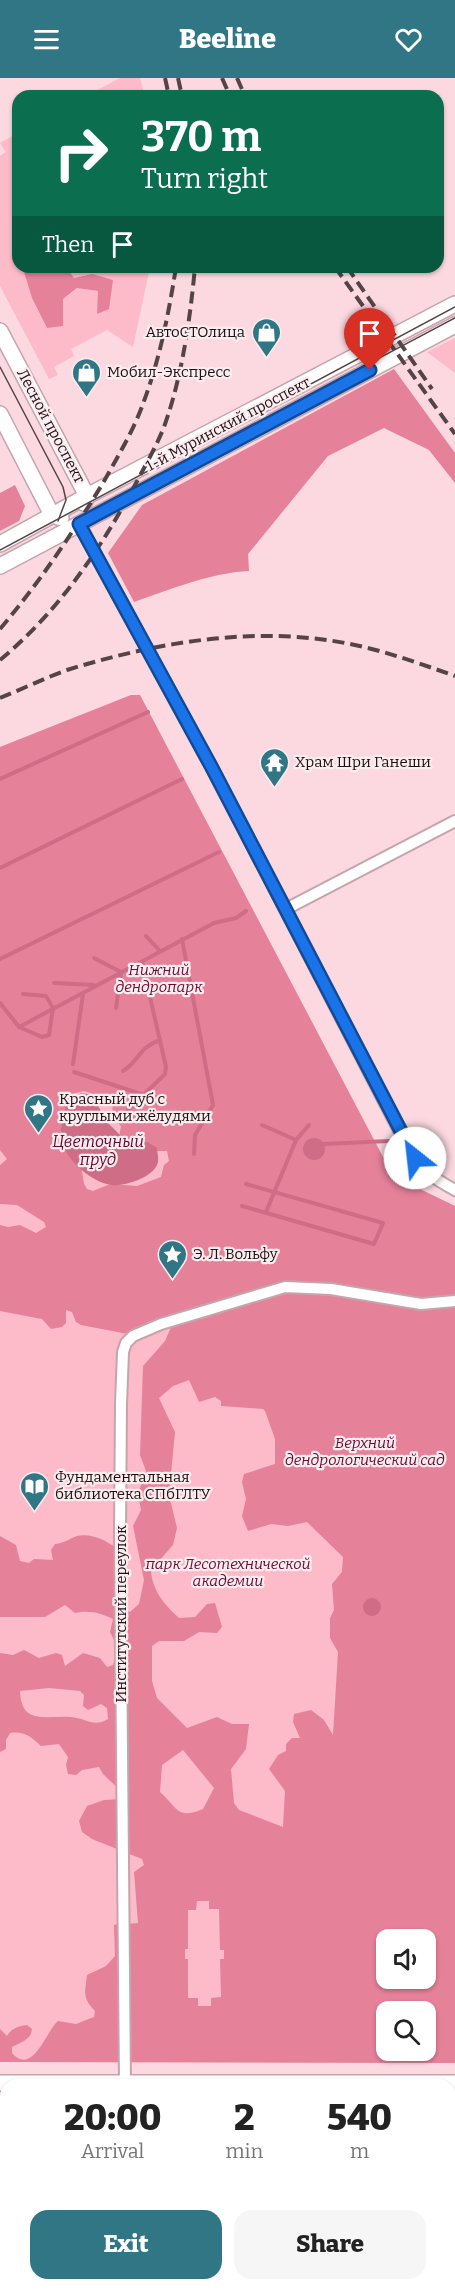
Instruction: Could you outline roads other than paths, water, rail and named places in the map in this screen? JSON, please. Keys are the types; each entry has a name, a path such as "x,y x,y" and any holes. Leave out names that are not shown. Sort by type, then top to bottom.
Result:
{"main road":[{"name":"1-й Муринский проспект","path":"0,544 87,496 455,304"},
{"name":"1-й Муринский проспект","path":"0,566 455,325"},
{"name":"Лесной проспект","path":"0,331 87,496 79,524"},
{"path":"0,414 52,515 79,524"}],"street":[{"path":"79,524 211,766 408,1148 421,1168 431,1178 455,1190"},
{"path":"286,909 455,821"},
{"name":"Институтский переулок","path":"125,2079 120,1508 121,1404 123,1352 126,1343 133,1336 161,1324 285,1287 331,1290 421,1304 455,1301"}],"water":[{"name":"Цветочный пруд","path":"81,1093 93,1095 105,1120 127,1142 147,1142 157,1148 158,1162 151,1172 131,1183 111,1185 94,1179 78,1167 63,1144 61,1128 66,1104"},
{"path":"314,1138 322,1141 325,1149 322,1157 314,1160 306,1157 303,1149 306,1141"},
{"path":"372,1598 378,1601 381,1607 378,1613 372,1616 366,1613 363,1607 366,1601"}],"waterway":[{"path":"0,779 148,712"},
{"path":"0,868 182,779"},
{"path":"0,959 219,852"},
{"path":"19,1027 214,923 236,918 246,911"},
{"path":"146,936 160,951"},
{"path":"182,939 213,1105 195,1135 194,1154"},
{"path":"94,958 121,972 116,1008"},
{"path":"125,1113 165,1074 166,1067 142,962"},
{"path":"54,983 94,985"},
{"path":"0,1003 19,1027 42,1037 49,1035 53,1008 46,996 23,994"},
{"path":"73,1064 83,994"},
{"path":"123,1071 143,1050 160,1040"},
{"path":"74,1072 144,1095"},
{"path":"262,1125 296,1140"},
{"path":"266,1212 296,1140 309,1125"},
{"path":"324,1144 389,1141"},
{"path":"242,1206 374,1244 383,1223 246,1184"}],"tram line":[{"path":"0,550 455,307"},
{"path":"105,503 455,318"},
{"path":"0,367 63,487 66,500 58,521"}],"railway":[{"path":"165,78 168,90"},
{"path":"178,78 181,90"},
{"path":"222,78 227,90"},
{"path":"237,78 242,90"},
{"path":"0,629 42,576 67,539 103,483 131,433 155,368 175,273"},
{"path":"0,660 41,622 76,579 107,533 154,449 164,427 180,368 188,328 194,273"},
{"path":"339,273 455,434"},
{"path":"351,273 432,389"},
{"path":"0,698 67,670 136,651 207,639 243,636 279,636 350,644 390,654 455,676"}],"place":[{"name":"АвтоСТОлица","path":"266,358"},
{"name":"Мобил-Экспресс","path":"86,398"},
{"name":"Храм Шри Ганеши","path":"274,788"},
{"name":"Красный дуб с круглыми жёлудями","path":"38,1134"},
{"name":"Э. Л. Вольфу","path":"172,1280"},
{"name":"Фундаментальная библиотека СПбГЛТУ","path":"34,1512"}],"park label":[{"name":"Нижний дендропарк","path":"159,978"},
{"name":"Верхний дендрологический сад","path":"365,1452"},
{"name":"парк Лесотехнической академии","path":"228,1572"}]}
